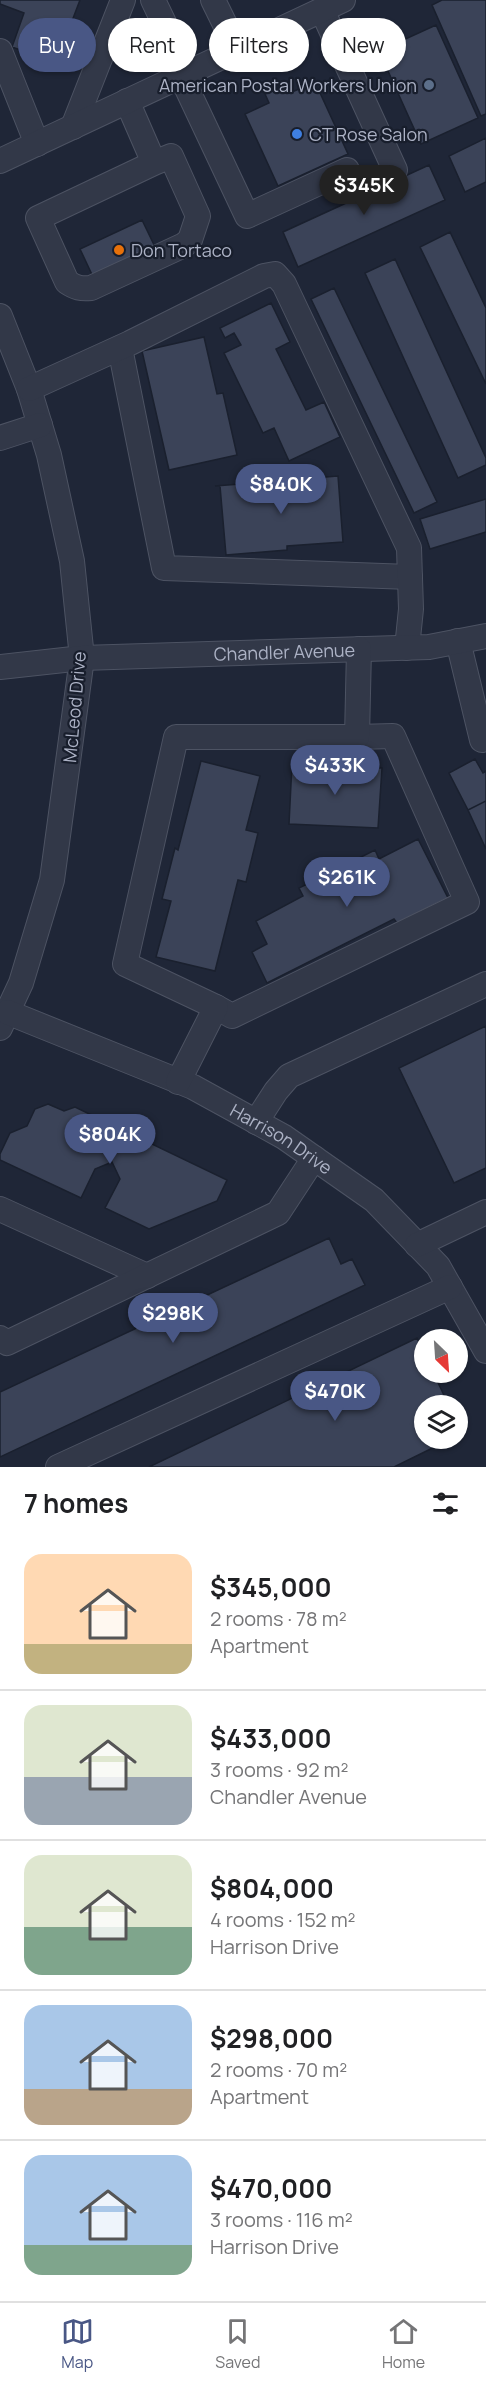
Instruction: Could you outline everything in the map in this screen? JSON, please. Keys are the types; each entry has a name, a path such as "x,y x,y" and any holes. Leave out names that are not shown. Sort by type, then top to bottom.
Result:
{"street":[{"path":"73,127 123,0"},
{"path":"153,0 247,216 347,170"},
{"path":"213,0 222,18"},
{"path":"295,18 315,7 395,170"},
{"path":"0,51 37,144"},
{"path":"0,161 209,63"},
{"path":"127,101 154,163"},
{"path":"171,156 198,216 190,240 91,288 80,289 68,282 38,218 154,163 171,156"},
{"path":"29,389 120,348 264,276 275,274 284,284 409,548 411,609 407,648"},
{"name":"McLeod Drive","path":"0,316 29,389 49,455 72,561 82,658 52,880 21,983 4,1020"},
{"path":"120,348 164,568 410,577"},
{"path":"0,438 40,425"},
{"name":"Chandler Avenue","path":"0,667 82,658 429,647 486,636"},
{"path":"458,642 482,740 486,739"},
{"path":"357,737 359,649"},
{"path":"393,736 466,902 232,1016 216,1007 125,964 176,737 393,736"},
{"path":"256,1122 276,1091 289,1076 486,984"},
{"path":"178,1082 216,1007"},
{"name":"Harrison Drive","path":"4,1020 178,1082 284,1137 374,1200 438,1266 486,1352"},
{"path":"0,1338 7,1343 278,1213 314,1158"},
{"path":"0,1209 147,1276"},
{"path":"417,1245 486,1212"},
{"path":"58,1467 450,1287"}],"building":[{"path":"0,0 80,0 73,18 22,18 24,13 0,4"},
{"path":"442,0 486,0 486,114 481,116 432,5"},
{"name":"American Postal Workers Union","path":"436,25 478,118 421,144 388,72 406,72 406,39"},
{"path":"18,30 18,49 12,47"},
{"name":"CT Rose Salon","path":"315,82 348,154 278,186 245,114 269,103 265,94 288,84 292,92"},
{"path":"486,138 486,182 465,192 449,156"},
{"path":"429,165 445,200 298,267 283,232"},
{"name":"Don Tortaco","path":"142,220 157,251 95,281 80,249"},
{"path":"450,232 486,308 486,384 420,247"},
{"path":"395,259 486,458 486,465 458,478 365,273"},
{"path":"334,288 437,502 414,513 311,299"},
{"path":"271,303 290,342 276,349 306,410 324,402 340,437 289,461 274,428 263,433 224,353 241,345 234,333 225,338 220,328"},
{"path":"204,337 217,394 223,393 237,455 169,470 142,351"},
{"path":"338,476 343,542 287,546 287,550 226,555 220,486 215,486"},
{"path":"486,499 486,532 430,549 420,519"},
{"path":"475,759 483,773 486,771 486,801 468,810 449,773"},
{"path":"201,761 260,776 246,830 258,833 246,882 238,880 215,971 156,957 171,901 162,899 175,848 178,850"},
{"path":"292,764 382,768 378,828 289,824"},
{"path":"486,801 486,849 468,810"},
{"path":"418,839 448,898 397,923 394,919 267,983 252,952 267,944 256,921 303,896 299,888 375,850 379,859"},
{"path":"486,1026 486,1168 454,1183 399,1068"},
{"path":"48,1104 64,1111 75,1107 227,1180 217,1201 149,1229 105,1208 120,1179 112,1162 95,1169 81,1198 0,1160 0,1154 10,1133 27,1126 35,1109"},
{"path":"329,1238 341,1264 352,1259 365,1285 0,1457 0,1392"},
{"path":"414,1339 414,1383 438,1383 444,1395 414,1395 414,1449 431,1449 394,1467 149,1467"}],"place":[{"name":"American Postal Workers Union","path":"429,85"},
{"name":"CT Rose Salon","path":"297,134"},
{"name":"Don Tortaco","path":"119,250"}]}
